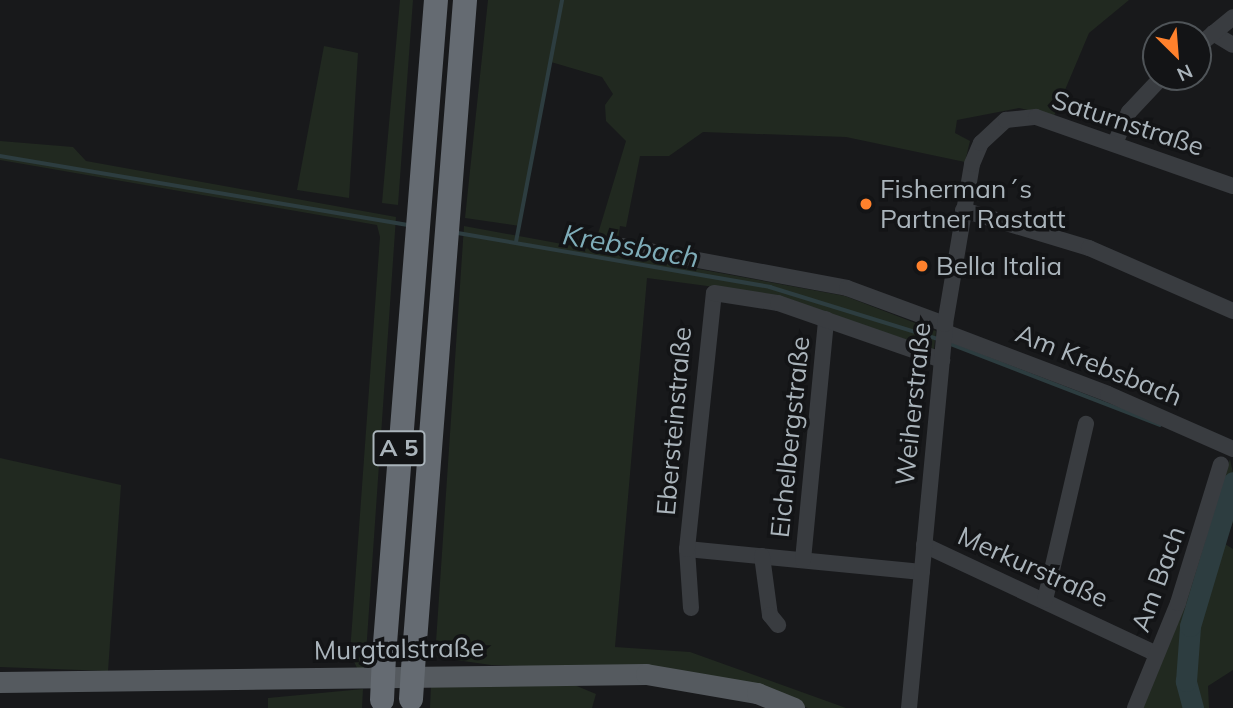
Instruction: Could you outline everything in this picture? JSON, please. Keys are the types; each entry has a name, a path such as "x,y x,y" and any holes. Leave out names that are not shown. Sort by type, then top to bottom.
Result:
{"highway":[{"name":"A 5","path":"381,704 418,195 436,0"},
{"name":"A 5","path":"411,703 444,244 465,0"}],"main road":[{"name":"Murgtalstraße","path":"0,682 646,674 757,693 794,708"}],"street":[{"path":"1233,18 1213,33 1233,46"},
{"path":"1115,143 1129,112 1149,91"},
{"name":"Saturnstraße","path":"1006,120 1036,117 1233,186"},
{"name":"Weiherstraße","path":"909,708 944,340 963,210 981,143 1006,120"},
{"path":"963,210 1088,248 1233,311"},
{"name":"Am Krebsbach","path":"623,246 847,288 944,340 1233,449"},
{"name":"Eichelbergstraße","path":"711,298 719,292 763,299 826,319 944,340"},
{"name":"Ebersteinstraße","path":"691,608 687,548 711,298"},
{"name":"Eichelbergstraße","path":"803,560 826,319"},
{"path":"1045,600 1086,424"},
{"name":"Am Bach","path":"1135,708 1190,568 1221,464"},
{"name":"Merkurstraße","path":"924,545 1157,654"},
{"path":"687,548 922,572"},
{"path":"762,556 770,615 778,625"}],"shaded area":[{"path":"400,0 413,0 398,205 382,203"},
{"path":"488,0 1129,0 1089,33 1054,116 1019,108 957,120 955,133 970,141 965,162 846,137 703,132 669,156 640,156 626,227 620,226 618,240 597,237 626,141 606,121 605,105 613,94 602,77 551,62 520,226 465,218"},
{"path":"324,46 358,53 349,198 297,190"},
{"path":"0,141 73,147 86,161 396,217 365,668 357,668 350,653 380,237 377,225 0,160"},
{"path":"464,226 845,296 936,331 934,349 768,294 647,278 615,647 690,652 846,708 808,708 774,695 613,668 491,665 435,657"},
{"path":"0,458 121,485 108,671 0,667"},
{"path":"1230,459 1233,473 1185,630 1180,669 1188,708 1142,708"},
{"path":"1233,495 1233,522 1225,544 1233,549 1233,670 1208,686 1209,708 1197,708 1190,663 1195,624"},
{"path":"572,684 596,694 592,708 430,708 431,685"},
{"path":"363,689 362,708 268,708 268,698"}],"waterway":[{"path":"516,242 562,0"},
{"name":"Krebsbach","path":"0,156 409,225"},
{"name":"Krebsbach","path":"458,233 770,287 938,339"},
{"name":"Krebsbach","path":"948,343 1160,425"},
{"path":"1193,708 1186,681 1190,626 1233,482"}],"place":[{"name":"Fisherman´s Partner Rastatt","path":"866,204"},
{"name":"Bella Italia","path":"922,266"}]}
